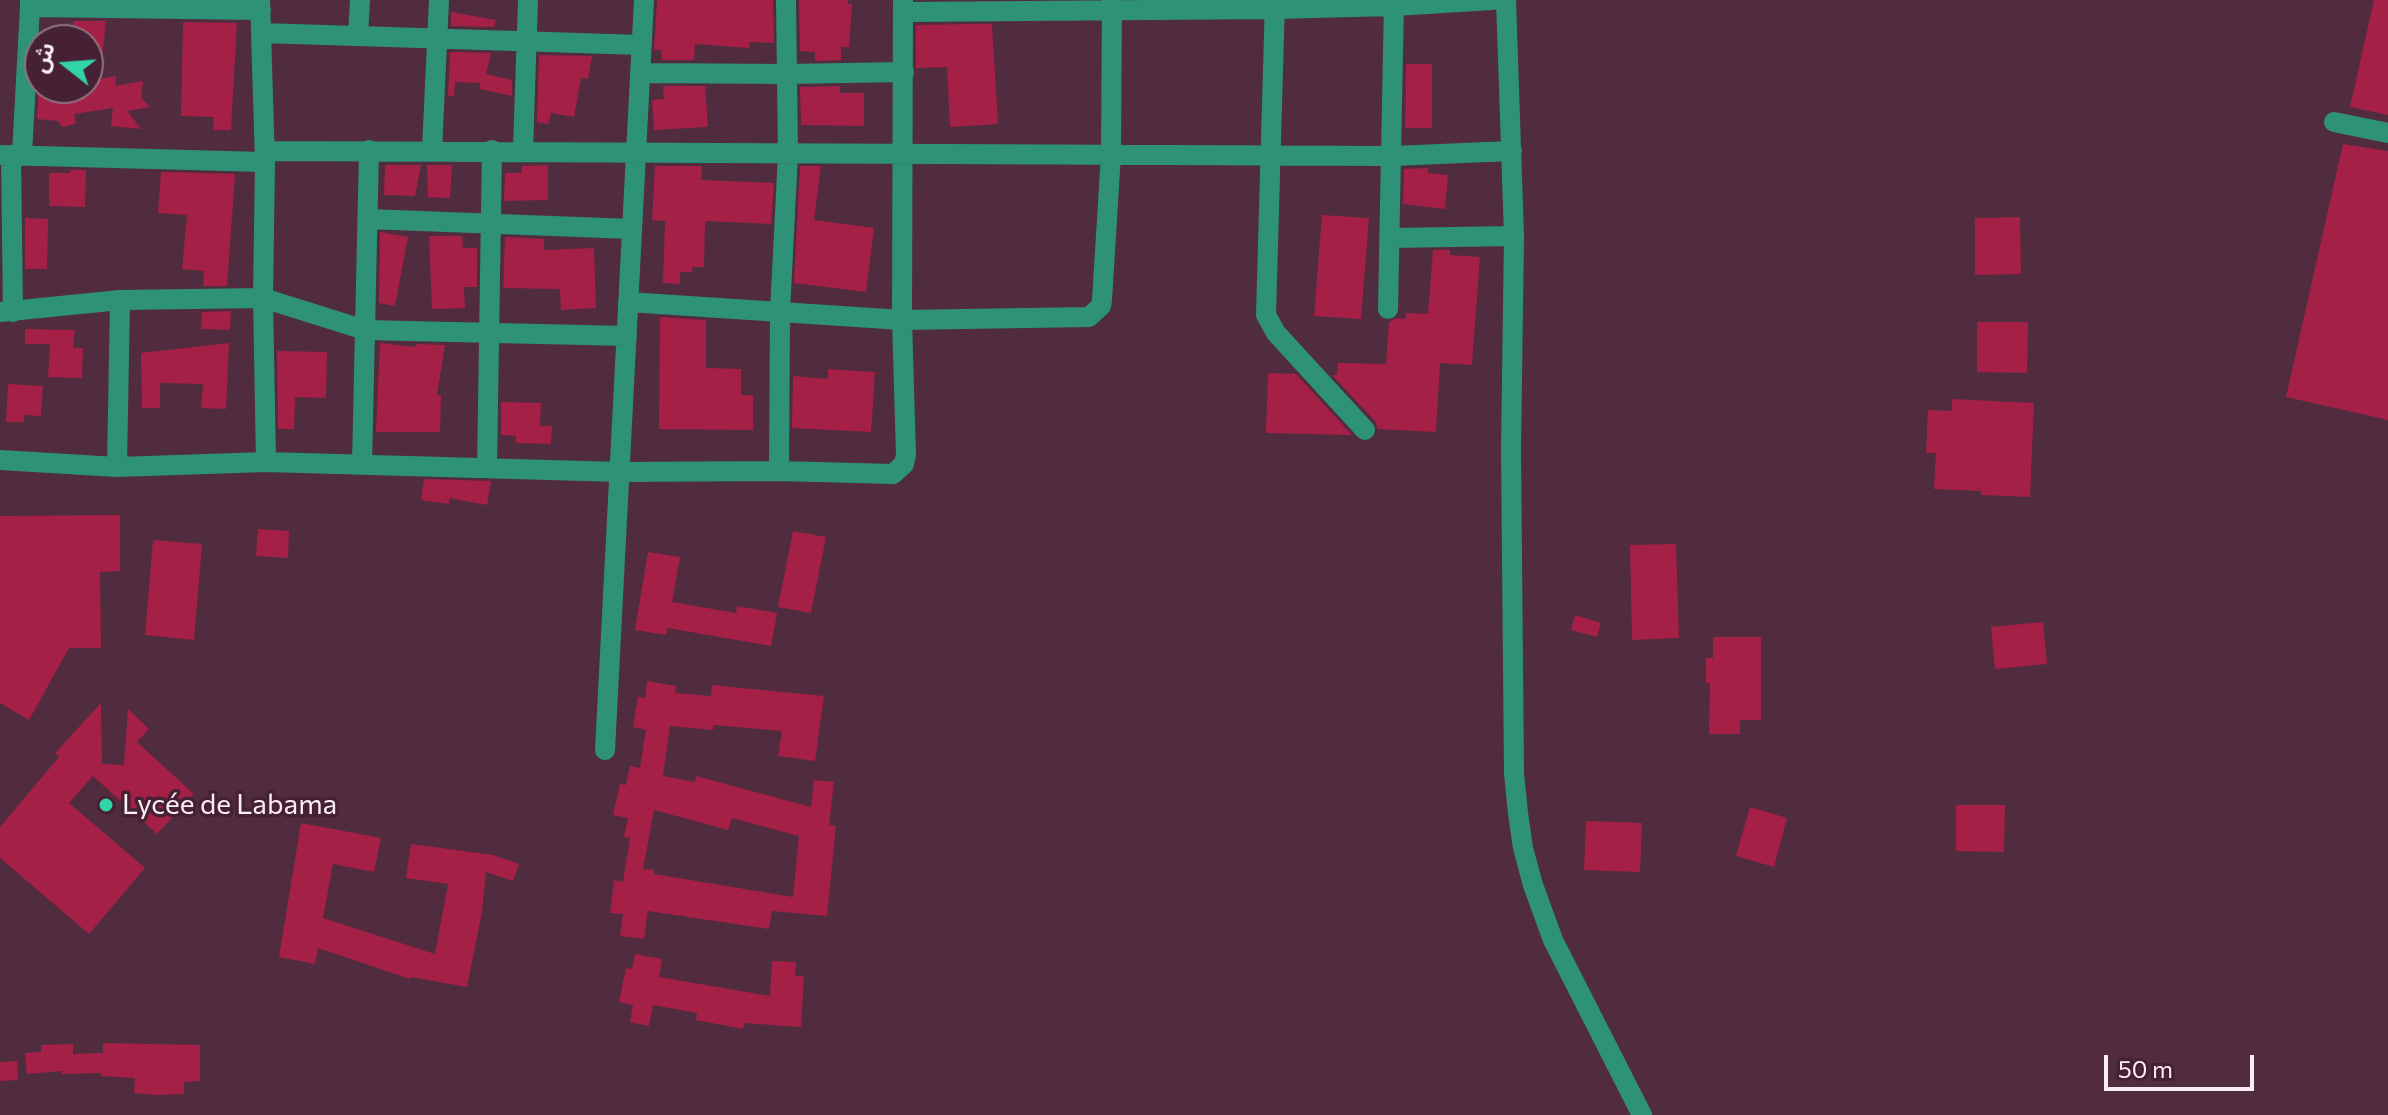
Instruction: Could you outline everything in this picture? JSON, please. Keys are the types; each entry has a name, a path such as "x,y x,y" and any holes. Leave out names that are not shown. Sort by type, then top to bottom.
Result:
{"street":[{"path":"358,36 360,0"},
{"path":"432,150 439,0"},
{"path":"523,150 528,0"},
{"path":"605,750 644,0"},
{"path":"779,471 780,312 788,154 786,0"},
{"path":"0,460 117,467 266,462 620,472 893,474 899,471 906,455 902,320 903,6 1274,5 1492,0"},
{"path":"1506,0 1514,236 1511,449 1514,773 1523,848 1553,940 1642,1115"},
{"path":"266,462 263,298 265,156 260,5 30,3 11,155 6,312 120,300 263,298 365,330 627,336"},
{"path":"1388,309 1394,3"},
{"path":"628,302 902,320 1089,317 1097,311 1102,300 1111,154 1112,4"},
{"path":"1274,5 1266,315 1269,323 1365,430"},
{"path":"262,33 641,45"},
{"path":"640,73 904,72"},
{"path":"2334,122 2388,133"},
{"path":"11,155 265,156 369,150 636,150 788,154 1392,156 1512,151"},
{"path":"362,464 369,150"},
{"path":"487,468 492,150"},
{"path":"367,219 632,229"},
{"path":"1391,238 1514,236"},
{"path":"117,467 120,300"}],"building":[{"path":"657,0 773,0 774,43 749,42 749,48 695,44 694,60 662,60 661,50 654,50"},
{"path":"799,0 848,0 848,4 852,4 849,47 841,47 841,60 815,61 815,52 800,51"},
{"path":"2374,0 2388,0 2388,115 2350,107"},
{"path":"451,12 496,20 494,27 451,26"},
{"path":"73,21 106,21 104,40 104,24 73,24"},
{"path":"183,22 237,23 231,130 213,130 214,117 181,116"},
{"path":"992,24 998,124 950,127 947,67 916,68 916,25"},
{"path":"450,52 491,53 486,74 512,80 512,96 480,89 480,83 455,82 454,97 448,95"},
{"path":"539,55 592,56 588,79 581,78 574,117 551,113 548,124 537,122"},
{"path":"1406,64 1432,64 1432,128 1405,128"},
{"path":"116,76 115,86 143,81 141,97 150,107 127,111 141,129 111,126 113,108 74,114 76,124 62,127 58,121 37,119 38,104 104,104 104,78"},
{"path":"663,86 705,86 708,127 654,130 652,100 664,99"},
{"path":"840,86 840,93 864,93 864,126 801,125 800,87"},
{"path":"2343,144 2388,151 2388,420 2286,397"},
{"path":"385,165 421,165 415,196 384,195"},
{"path":"427,165 452,165 450,198 428,197"},
{"path":"548,165 548,200 504,201 505,173 522,173 522,166"},
{"path":"655,166 702,166 701,180 774,183 771,229 771,224 705,221 704,267 692,267 692,272 680,272 680,284 663,283 665,221 652,220"},
{"path":"800,166 821,166 814,220 874,228 866,292 794,283"},
{"path":"1428,168 1428,173 1448,175 1445,209 1403,204 1404,169"},
{"path":"70,170 86,170 85,207 49,206 49,173 70,173"},
{"path":"161,172 235,174 227,286 203,286 204,271 182,269 187,215 158,213"},
{"path":"1322,215 1369,218 1361,319 1314,316"},
{"path":"2020,217 2021,274 1975,275 1975,218"},
{"path":"25,218 48,219 47,269 25,269"},
{"path":"380,232 408,237 395,306 379,303"},
{"path":"429,236 462,236 463,248 477,248 477,287 464,287 465,308 432,309"},
{"path":"505,237 544,239 544,250 594,248 596,308 561,310 560,289 503,288"},
{"path":"1433,250 1450,250 1450,255 1480,257 1472,365 1440,363 1436,432 1378,429 1375,421 1332,375 1337,375 1338,363 1386,364 1389,322 1397,318 1405,319 1406,313 1428,314"},
{"path":"231,311 230,330 201,329 202,312"},
{"path":"660,317 706,320 706,368 741,369 741,395 753,395 753,430 659,429"},
{"path":"1977,322 2028,322 2027,373 1977,372"},
{"path":"25,329 75,330 73,348 83,348 82,378 48,377 50,344 25,344"},
{"path":"229,343 226,409 201,408 203,384 160,383 160,408 142,408 141,353"},
{"path":"380,343 415,347 416,344 445,345 437,395 441,395 440,432 376,432"},
{"path":"277,351 327,352 326,398 295,397 294,429 278,429"},
{"path":"828,369 875,372 871,432 792,428 793,376 828,379"},
{"path":"1268,373 1296,374 1352,435 1266,433"},
{"path":"8,384 43,386 41,416 24,415 24,422 6,422"},
{"path":"1952,399 2034,403 2030,497 1934,489 1936,453 1926,453 1928,410 1952,411"},
{"path":"501,402 541,403 540,426 552,426 551,444 516,443 516,436 501,435"},
{"path":"424,479 491,481 487,505 449,498 449,504 421,500"},
{"path":"120,515 120,571 100,572 101,648 69,648 29,720 0,703 0,516"},
{"path":"258,529 289,531 288,558 256,556"},
{"path":"793,531 826,537 811,613 778,607"},
{"path":"153,540 202,544 194,640 145,635"},
{"path":"1676,544 1679,638 1632,640 1630,545"},
{"path":"648,552 680,557 672,602 736,613 737,606 777,613 771,646 668,628 666,635 635,630"},
{"path":"1575,615 1601,623 1597,637 1571,630"},
{"path":"2043,622 2047,664 1995,669 1991,627"},
{"path":"1713,637 1761,637 1761,720 1740,720 1740,734 1709,734 1710,683 1706,683 1706,658 1713,658"},
{"path":"647,681 676,686 675,693 711,696 712,685 824,696 815,761 778,756 782,731 713,725 713,730 670,726 663,776 695,782 696,776 811,807 814,780 834,782 829,825 836,826 827,916 772,911 769,929 648,911 644,939 620,936 623,914 610,913 614,880 623,882 630,838 624,837 628,818 613,815 620,784 626,785 630,766 640,768 646,730 633,727 638,697 645,698","holes":["654,810 728,830 732,818 799,836 793,897 654,874 654,870 643,869"]},
{"path":"101,703 102,764 124,765 128,709 149,729 137,742 194,794 157,834 93,776 69,803 145,868 89,934 0,858 0,827 59,757 55,753"},
{"path":"1956,805 2005,805 2004,852 1956,851"},
{"path":"1750,807 1787,818 1774,867 1736,856"},
{"path":"1586,821 1642,823 1640,872 1584,870"},
{"path":"301,823 381,838 374,872 333,864 323,918 435,954 448,884 406,878 411,844 493,855 519,864 513,881 486,872 482,912 467,987 410,979 318,948 315,964 279,957"},
{"path":"635,954 662,959 659,977 770,996 772,961 796,962 795,976 804,976 801,1027 744,1023 743,1029 696,1020 697,1013 653,1005 649,1026 630,1022 633,1005 619,1002 626,968 632,969"},
{"path":"103,1043 200,1045 200,1081 184,1082 184,1094 154,1095 134,1093 135,1078 101,1076 101,1073 62,1074 62,1071 27,1074 25,1053 41,1052 41,1045 73,1044 73,1054 103,1053"},
{"path":"17,1061 18,1080 0,1081 0,1062"}],"place":[{"name":"Lycée de Labama","path":"106,805"}]}
